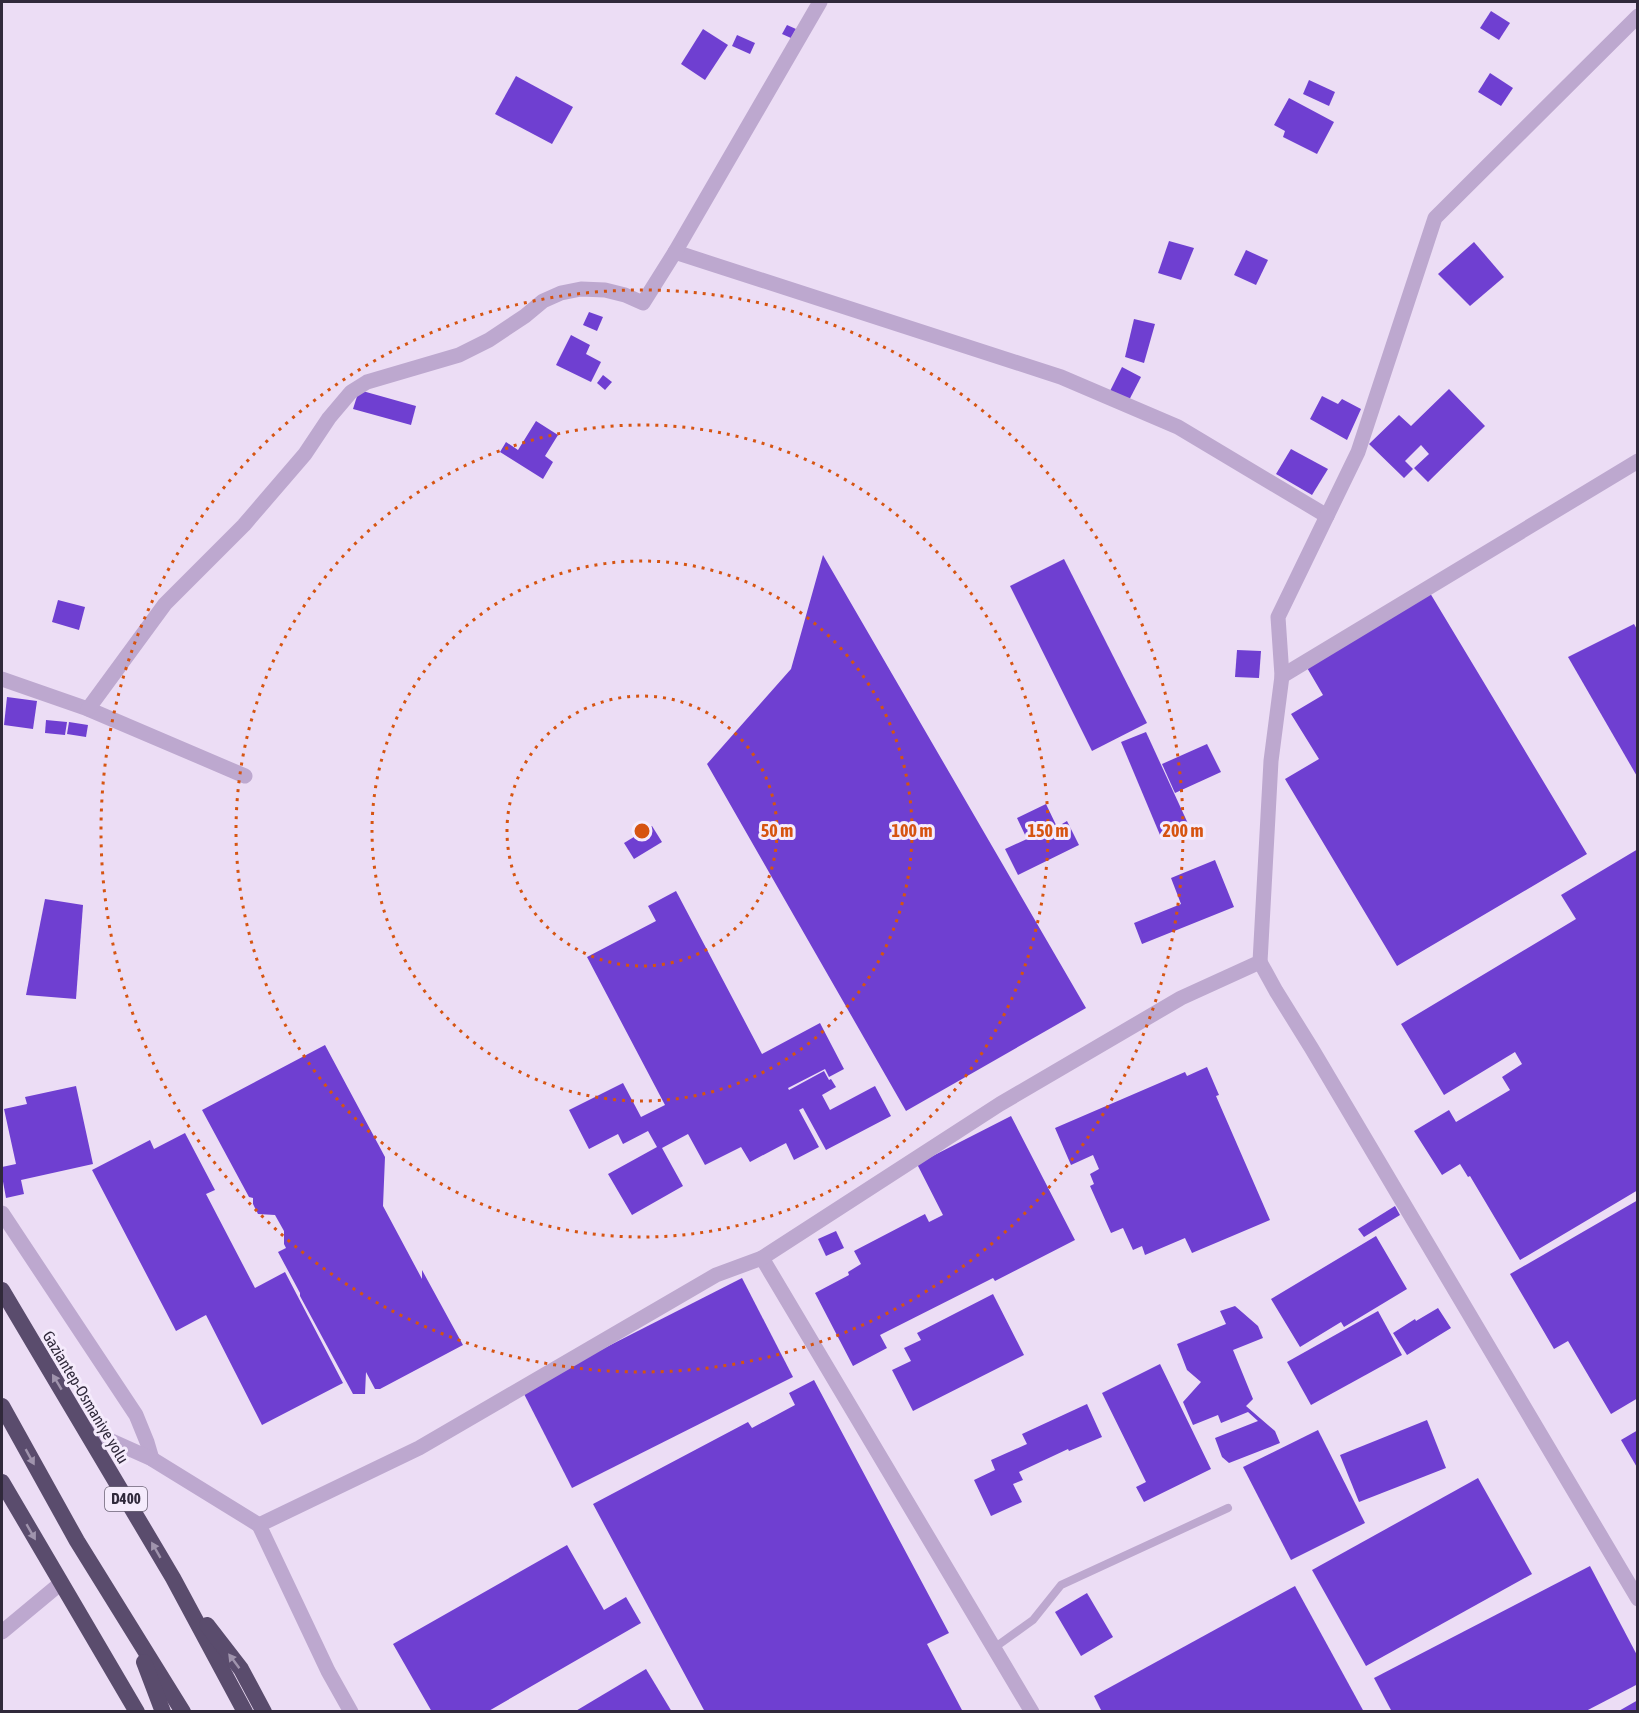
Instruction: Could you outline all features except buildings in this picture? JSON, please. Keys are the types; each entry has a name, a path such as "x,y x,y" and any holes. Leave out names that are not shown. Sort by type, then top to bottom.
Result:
{"highway":[{"name":"Gaziantep-Osmaniye yolu","path":"2,1290 172,1578 245,1712"},
{"path":"2,1406 77,1541 183,1712"},
{"path":"2,1482 136,1712"},
{"name":"D400","path":"172,1578 241,1669 264,1712"},
{"path":"128,1622 163,1712"}],"street":[{"path":"88,710 165,604 244,525 305,454 329,418 351,392 367,382 459,355 489,340 543,302 561,293 581,289 605,290 643,303 820,2"},
{"path":"1638,16 1435,218 1358,452 1278,617 1282,676 1271,761 1260,962 1638,1599"},
{"path":"675,252 1061,376 1178,427 1327,516"},
{"path":"1282,676 1638,462"},
{"path":"2,679 88,710 245,776"},
{"path":"259,1525 419,1448 716,1275 762,1258 1000,1104 1181,998 1260,962"},
{"path":"2,1213 136,1415 152,1459"},
{"path":"762,1258 1032,1712"},
{"path":"85,1429 152,1459 259,1525 328,1671 351,1712"},
{"path":"2,1632 61,1583"}],"lane":[{"path":"994,1648 1033,1620 1061,1585 1228,1508"}]}
